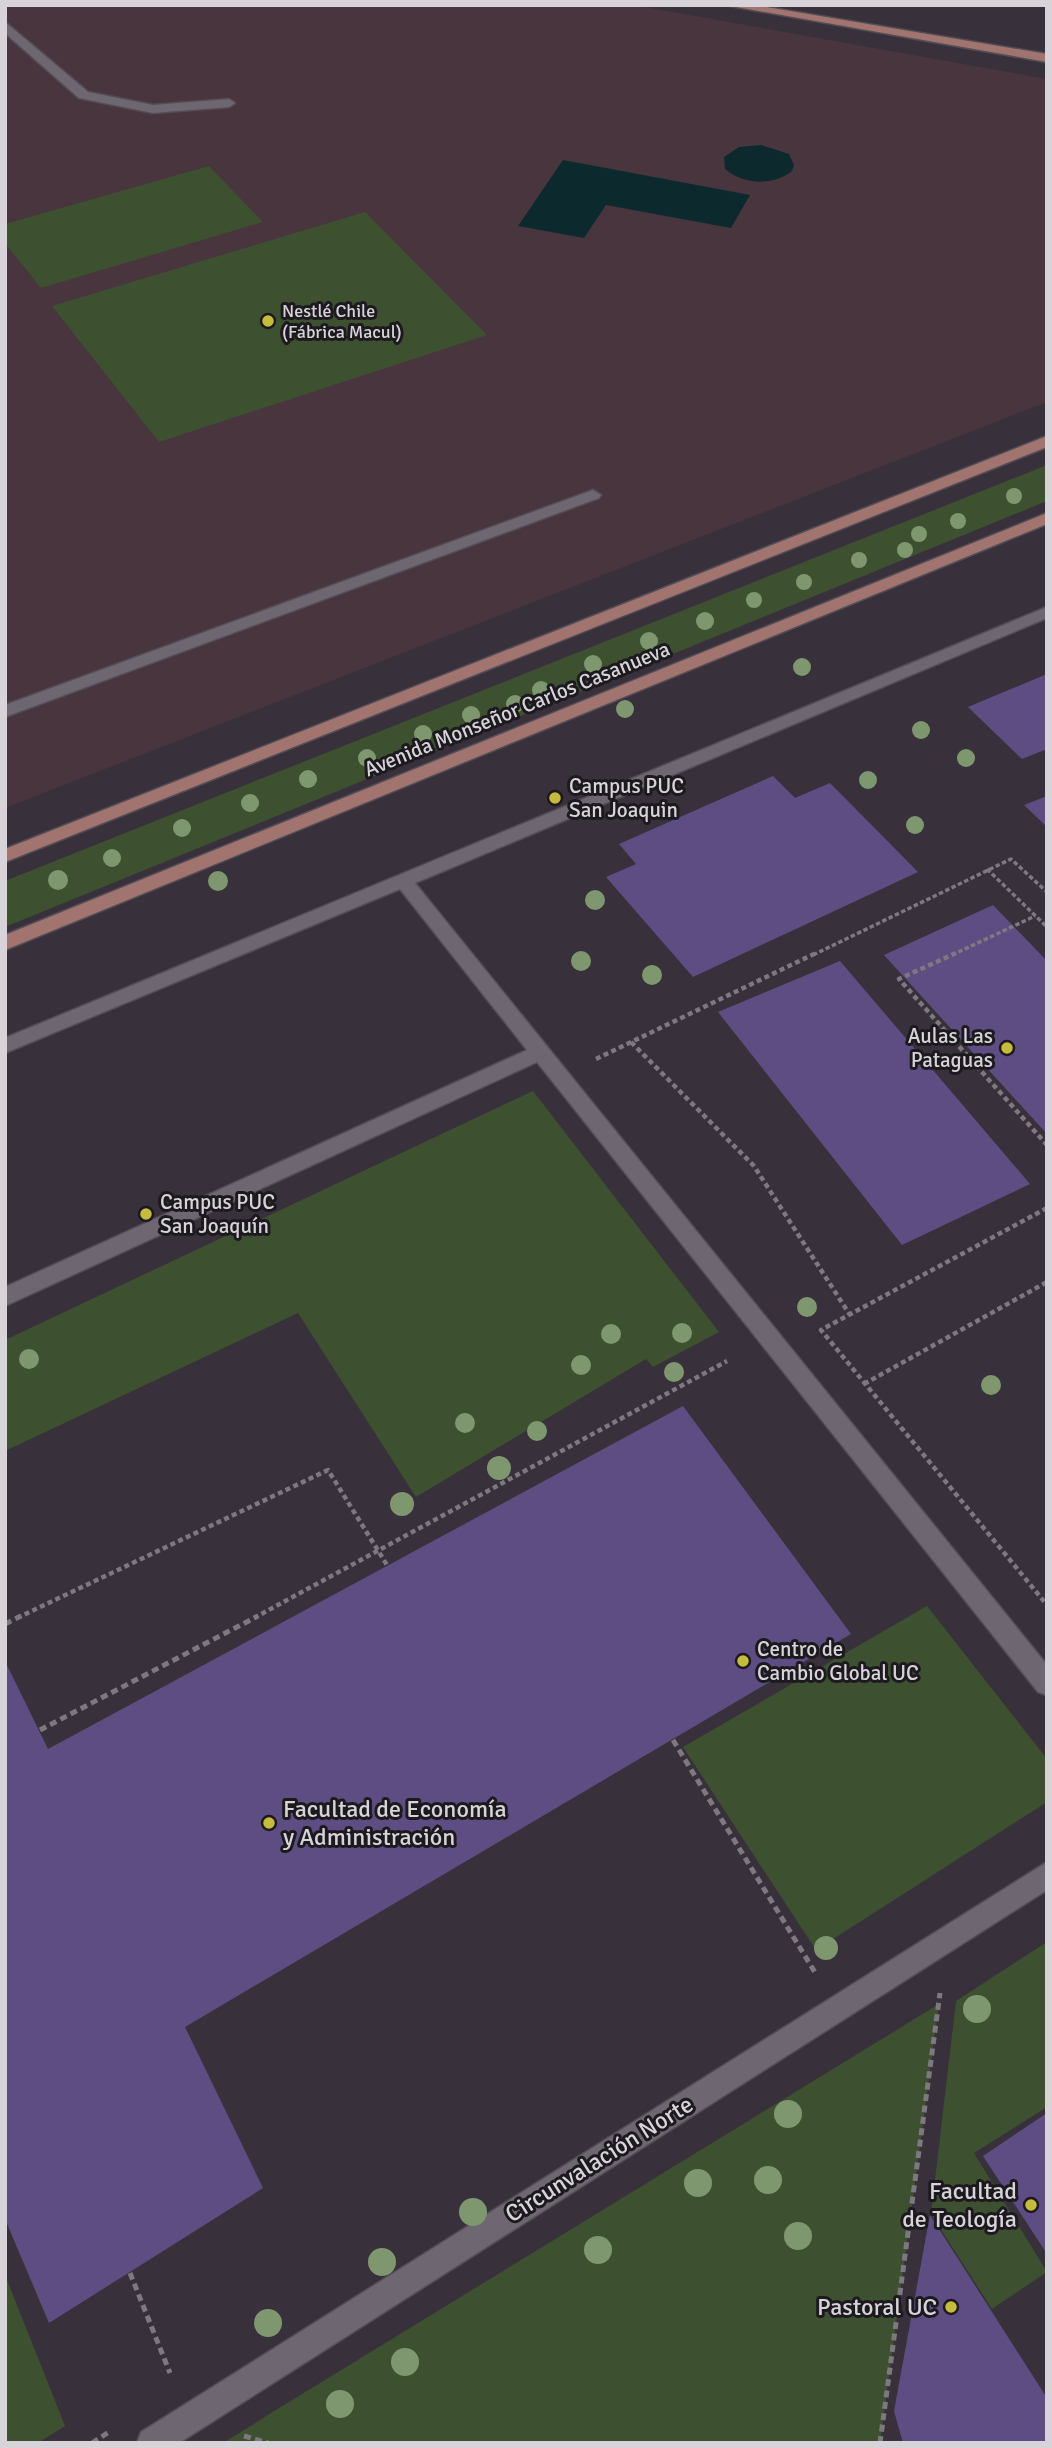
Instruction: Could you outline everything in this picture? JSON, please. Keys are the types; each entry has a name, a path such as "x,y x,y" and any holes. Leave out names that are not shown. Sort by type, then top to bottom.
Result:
{"main road":[{"path":"731,5 1047,58"},
{"path":"5,856 1047,441"},
{"name":"Avenida Monseñor Carlos Casanueva","path":"5,943 1047,518"}],"lane":[{"path":"5,26 84,95 153,109 229,103"},
{"path":"5,711 593,495"},
{"path":"5,1046 1047,612"},
{"path":"402,879 562,1075 1047,1684"},
{"path":"5,1297 542,1051"},
{"name":"Circunvalación Norte","path":"152,2443 1047,1875"}],"path":[{"path":"562,1075 1012,859 1047,892"},
{"path":"987,869 1047,927"},
{"path":"1035,916 899,979 1047,1145"},
{"path":"631,1042 754,1166 850,1315"},
{"path":"1047,1208 821,1330 1047,1605"},
{"path":"864,1384 1047,1282"},
{"path":"40,1731 379,1553 727,1361"},
{"path":"5,1624 328,1470 387,1565"},
{"path":"673,1740 806,1959 839,2007"},
{"path":"880,2443 945,1939"},
{"path":"130,2273 170,2373"}],"shaded area":[{"name":"Nestlé Chile (Fábrica Macul)","path":"5,5 634,5 1047,79 1047,402 5,808"},
{"path":"761,145 789,154 794,165 792,171 776,179 758,182 741,178 725,169 724,157 739,147"},
{"path":"563,160 750,195 731,228 606,205 584,238 518,226"}],"green space":[{"path":"209,166 263,222 41,288 5,243 5,224"},
{"name":"Nestlé Chile (Fábrica Macul)","path":"365,212 487,335 159,442 52,306"},
{"path":"1047,465 1047,501 5,927 5,881"},
{"path":"533,1091 719,1332 653,1367 646,1359 416,1497 298,1313 5,1451 5,1340"},
{"path":"927,1606 1047,1759 1047,1802 816,1950 683,1747"},
{"path":"1047,1942 1047,2107 974,2153 1047,2272 992,2309 931,2214 956,2001"},
{"path":"939,2004 880,2443 223,2443 276,2410"},
{"path":"5,2275 65,2426 38,2443 5,2443"}],"building":[{"path":"1047,674 1047,749 1022,759 968,707"},
{"path":"773,776 795,798 830,783 918,872 693,977 606,877 636,864 619,844"},
{"path":"1047,796 1047,827 1024,805"},
{"name":"Aulas Las Pataguas","path":"993,905 1047,961 1047,1134 884,955"},
{"path":"840,961 1030,1184 902,1245 718,1012"},
{"name":"Facultad de Economía y Administración","path":"683,1406 851,1634 185,2027 263,2188 49,2323 5,2219 5,1661 48,1749"},
{"name":"Facultad de Teología","path":"1047,2113 1047,2254 983,2156"},
{"name":"Pastoral UC","path":"930,2215 1047,2398 1047,2443 903,2443 894,2411"}],"place":[{"name":"Nestlé Chile (Fábrica Macul)","path":"268,321"},
{"name":"Campus PUC San Joaquin","path":"555,798"},
{"name":"Aulas Las Pataguas","path":"1007,1048"},
{"name":"Campus PUC San Joaquín","path":"146,1214"},
{"name":"Centro de Cambio Global UC","path":"743,1661"},
{"name":"Facultad de Economía y Administración","path":"269,1823"},
{"name":"Facultad de Teología","path":"1031,2205"},
{"name":"Pastoral UC","path":"951,2307"}]}
